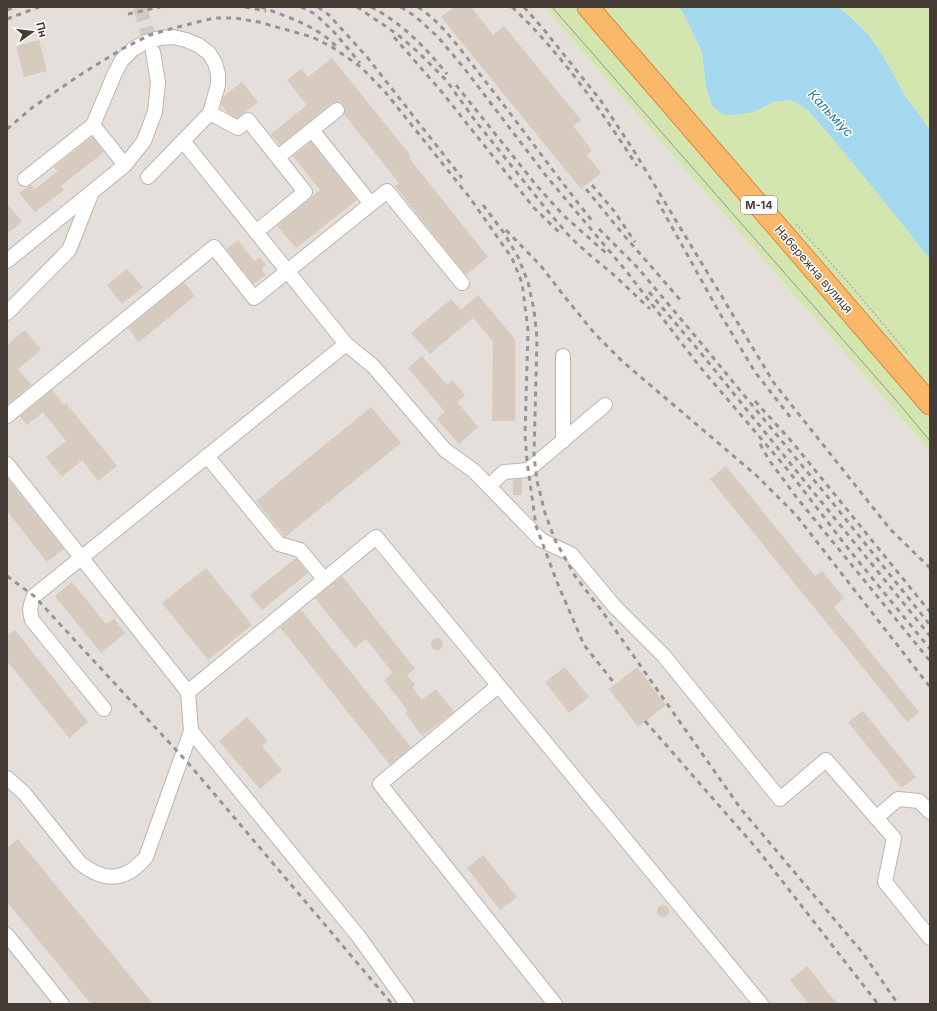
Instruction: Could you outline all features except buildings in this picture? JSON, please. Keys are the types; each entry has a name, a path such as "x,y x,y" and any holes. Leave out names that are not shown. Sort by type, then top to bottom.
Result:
{"highway":[{"name":"Набережна вулиця","path":"588,7 930,404"}],"lane":[{"path":"25,179 93,125 114,73 122,60 133,49 146,42 160,38 173,37 198,45 209,53 215,63 218,74 218,85 210,114 148,177"},
{"path":"7,260 125,165 144,141 155,112 158,82 153,52"},
{"path":"278,157 337,110"},
{"path":"210,114 238,128 248,120 305,192 256,232"},
{"path":"93,125 125,165"},
{"path":"312,130 371,204"},
{"path":"183,141 346,344 373,366 445,450 474,471 542,540 571,554 615,607 664,656 780,799 826,760 894,838 885,882 930,938"},
{"path":"7,313 69,250 92,191"},
{"path":"7,416 214,247 254,298 388,191 462,283"},
{"path":"104,709 32,620 30,604 34,596 346,344"},
{"path":"562,441 563,356"},
{"path":"489,486 504,472 528,470 605,405"},
{"path":"207,456 279,544 300,550 324,579"},
{"path":"7,464 188,692 191,730 146,857 138,867 127,874 115,877 102,876 90,871 80,863 24,792 7,778"},
{"path":"188,692 376,537 761,1004"},
{"path":"498,686 380,784 555,1004"},
{"path":"191,730 359,938 407,1004"},
{"path":"876,818 898,799 919,801 930,812"},
{"path":"7,935 62,1004"}],"shaded area":[{"path":"7,7 544,7 930,451 930,1004 7,1004"}],"green space":[{"path":"544,7 575,7 930,419 930,451"},
{"path":"601,7 678,7 683,13 702,52 706,87 754,112 773,102 791,100 808,110 930,259 930,388"},
{"path":"839,7 930,7 930,130 904,94 889,66 869,35 854,19"}],"water":[{"name":"Кальміус","path":"678,7 839,7 869,35 889,66 904,94 930,130 930,259 808,110 791,100 773,102 754,112 734,115 724,115 713,107 706,87 702,52 683,13"}],"tunnel":[{"path":"140,7 153,52"}],"tram line":[{"path":"552,7 930,441"}],"railway":[{"path":"7,10 15,7"},
{"path":"7,19 39,7"},
{"path":"128,14 160,7"},
{"path":"245,7 266,11"},
{"path":"261,7 302,23 320,33 337,47"},
{"path":"301,7 315,14 334,32 360,63"},
{"path":"318,7 329,15 367,57 462,178"},
{"path":"357,7 397,34 418,52 446,80 477,123 571,238 614,275 650,309"},
{"path":"371,7 393,20 403,28 430,54 447,74"},
{"path":"401,7 416,17 437,36 464,68 547,177 627,272 700,367 787,469 850,551 930,649"},
{"path":"418,7 427,13 457,46 593,222"},
{"path":"512,7 547,43 579,82 637,166"},
{"path":"524,7 601,101 634,151 774,383 890,529 930,568"},
{"path":"7,129 33,107 122,49 150,35 214,18 235,18 259,22 312,37 332,47 361,67 386,93 470,198 512,258 522,283 528,330 525,435 536,526 557,582 584,645 615,684"},
{"path":"394,37 441,91 534,208 559,232"},
{"path":"456,85 537,186 563,215 606,253"},
{"path":"592,185 614,211 635,242"},
{"path":"586,189 682,302"},
{"path":"657,200 719,312 755,372 791,418"},
{"path":"483,205 504,233 518,257 528,282 534,310 537,338 534,455 537,481 545,513 555,540 575,576 602,611 741,809 862,952 898,1004"},
{"path":"599,229 638,268 706,349 832,502 930,625"},
{"path":"506,230 541,266 595,334 622,361 757,476 796,515 930,687"},
{"path":"649,292 700,352 930,636"},
{"path":"755,401 793,443 930,612"},
{"path":"760,444 769,460 797,498 930,661"},
{"path":"7,576 34,596 189,764 392,1004"},
{"path":"645,721 758,850 878,1004"}]}
